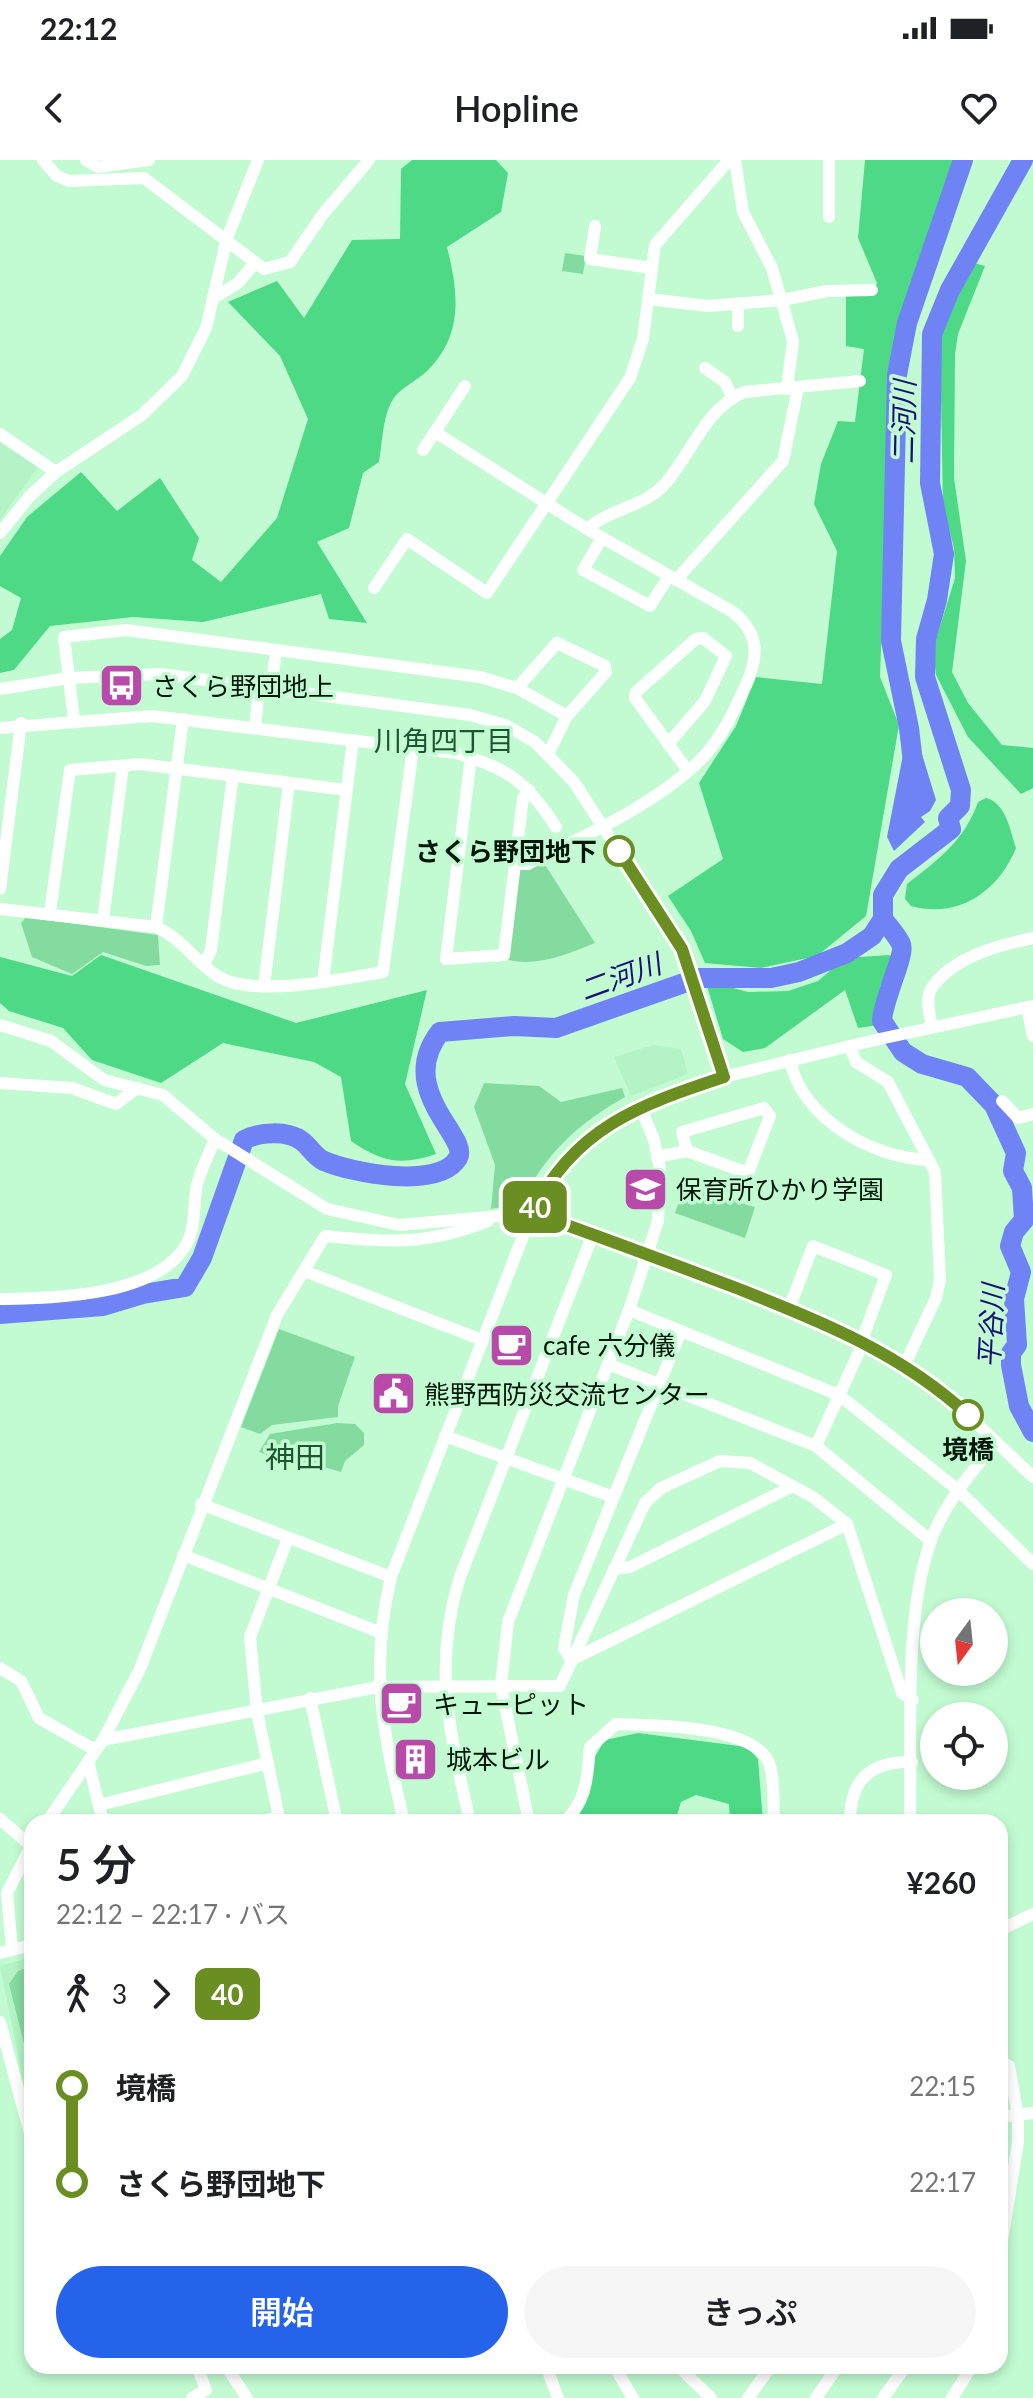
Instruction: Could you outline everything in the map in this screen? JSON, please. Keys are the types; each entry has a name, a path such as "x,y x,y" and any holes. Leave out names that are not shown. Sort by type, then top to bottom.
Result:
{"street":[{"path":"43,160 57,176 69,181 144,178 264,269 290,262 323,214 369,160"},
{"path":"86,160 98,167 149,160"},
{"path":"0,533 29,497 56,472 162,399 193,356 214,298 227,238 258,160"},
{"path":"374,588 407,539 487,593 630,378 643,339 655,245 729,160"},
{"path":"602,538 583,570 650,606 783,461 792,388 793,341 767,258 743,212 735,160"},
{"path":"829,160 829,217"},
{"path":"595,226 590,259 652,268"},
{"path":"214,298 238,283 254,264"},
{"path":"648,299 708,306 782,300 827,291 872,290"},
{"path":"738,304 738,326"},
{"path":"705,368 725,382 732,397"},
{"path":"587,529 661,488 719,408 732,397 744,392 860,381"},
{"path":"423,450 465,386"},
{"path":"435,432 545,504 746,623 754,637 757,653 754,669 722,734 688,771 603,827 528,864 514,864"},
{"path":"0,434 56,472"},
{"path":"74,720 64,637 126,630 480,677 517,688 567,716"},
{"path":"668,744 705,701 726,656 703,638 696,639 636,692 635,698 668,744 688,771"},
{"path":"517,688 557,643 605,666 606,672 567,716 548,754"},
{"path":"272,682 276,651"},
{"path":"0,689 69,678 161,674 470,715 505,725 548,754 574,782 669,927 688,964 724,1077"},
{"path":"255,728 259,688"},
{"path":"0,728 21,723 152,716 471,757 485,760 511,773 529,790 556,827"},
{"path":"156,927 183,719"},
{"path":"0,889 21,723"},
{"path":"323,982 353,740"},
{"path":"0,909 50,912 156,927 169,932 219,977 264,986 323,982 383,972 413,748"},
{"path":"471,757 446,959 504,955 523,798 529,790"},
{"path":"103,920 123,766"},
{"path":"50,912 70,770 123,766 177,768 346,790"},
{"path":"205,963 211,950 233,775"},
{"path":"264,986 289,783"},
{"path":"932,1027 929,999 932,989 959,964 1000,945 1033,938"},
{"path":"402,1814 378,1687 379,1632 391,1577 532,1213 545,1188 567,1160 602,1127 640,1106 724,1077 1030,1006 1033,1036"},
{"path":"0,1025 51,1041 104,1080 163,1095 220,1142 327,1209 399,1225 494,1219 532,1213 649,1254 863,1340 905,1364 1033,1477"},
{"path":"850,1046 856,1062 888,1082 929,1160 938,1192 940,1280 936,1298 905,1364"},
{"path":"790,1060 793,1074 845,1136 876,1149 929,1160"},
{"path":"0,1083 72,1088 116,1104 137,1088"},
{"path":"1002,1101 1018,1118 1033,1114"},
{"path":"527,1814 501,1686 508,1622 649,1254 661,1199 657,1157 640,1106"},
{"path":"657,1157 687,1151 748,1173 770,1116 764,1108 682,1132 687,1151"},
{"path":"0,1299 56,1298 121,1285 171,1266 190,1236 197,1184 220,1142"},
{"path":"52,1814 96,1750 140,1669 201,1504 277,1315 325,1236 401,1243 449,1236 494,1219"},
{"path":"468,1814 449,1730 443,1686 445,1635 452,1602 593,1234"},
{"path":"789,1309 813,1246 886,1275 863,1340 816,1446"},
{"path":"304,1271 482,1340"},
{"path":"629,1310 839,1395 958,1490 1033,1564"},
{"path":"571,1660 564,1648 574,1595 681,1331"},
{"path":"608,1364 816,1446 931,1541"},
{"path":"445,1436 613,1497"},
{"path":"910,1814 915,1616 931,1541 958,1490 996,1442"},
{"path":"0,1668 21,1681 39,1718 96,1750 310,1698 378,1687 560,1686 645,1503 661,1488 720,1461 750,1463 793,1486 847,1524 902,1693 913,1700"},
{"path":"614,1569 630,1567 793,1486"},
{"path":"201,1504 391,1577"},
{"path":"571,1660 847,1524"},
{"path":"279,1814 257,1712 250,1637 288,1538"},
{"path":"183,1555 379,1632"},
{"path":"310,1698 335,1814"},
{"path":"573,1814 585,1794 590,1747 616,1724 696,1730 737,1737 759,1746 770,1765 773,1814"},
{"path":"96,1750 101,1814"},
{"path":"852,1814 857,1786 871,1770 884,1762 912,1762"},
{"path":"99,1805 268,1763"},
{"path":"0,1819 24,1839"},
{"path":"6,1952 7,1893 24,1859"},
{"path":"1008,1926 1033,1914"},
{"path":"0,2022 24,2111"},
{"path":"1008,2065 1018,2116 1008,2174"},
{"path":"1008,2117 1033,2113"},
{"path":"192,2398 206,2390 200,2374"},
{"path":"231,2374 247,2398"},
{"path":"549,2374 558,2398"},
{"path":"619,2374 633,2398"},
{"path":"686,2374 711,2398"},
{"path":"748,2398 762,2374"},
{"path":"816,2398 832,2374"},
{"path":"883,2398 900,2374"},
{"path":"952,2398 967,2374"}],"shaded area":[{"path":"565,253 586,256 583,274 562,271"},
{"path":"0,443 38,467 0,520"},
{"path":"542,860 595,943 539,961 505,959 516,866"},
{"path":"26,917 158,935 160,965 146,966 103,952 72,974 32,957 21,923"},
{"path":"653,1045 681,1049 688,1074 631,1096 614,1057"},
{"path":"484,1083 539,1086 561,1102 622,1088 625,1097 564,1141 541,1169 522,1203 491,1209 495,1165 474,1107"},
{"path":"684,1187 755,1207 745,1238 675,1213"},
{"path":"279,1329 355,1357 338,1406 338,1417 272,1425 260,1434 241,1427"},
{"path":"337,1423 355,1424 364,1433 364,1445 345,1461 341,1472 317,1465 300,1468 259,1452 270,1434"},
{"path":"24,1959 24,2086 0,1966"},
{"path":"24,1969 24,2043 9,1984 18,1971"}],"green space":[{"path":"412,160 496,160 508,173 501,212 447,247 455,295 453,326 448,341 429,369 392,401 385,422 379,462 363,473 349,528 317,542 367,623 329,619 321,594 203,622 133,617 50,626 14,670 0,673 0,639 12,630 21,598 0,586 0,556 27,517 81,472 117,511 160,478 199,538 192,560 221,582 277,518 308,419 280,356 228,302 277,281 304,318 352,240 400,239 401,169"},
{"path":"865,160 961,160 897,337 890,392 880,677 899,725 866,916 817,956 761,968 705,963 691,931 668,896 723,859 699,783 736,726 756,677 822,684 837,551 814,504 821,464 838,421 855,422 864,349 846,346 846,296 874,294 877,283 858,238"},
{"path":"974,263 985,266 958,334 955,354 954,478 966,561 952,672 968,703 1002,745 1033,748 1033,788 1021,794 968,737 936,675 933,649 955,578 954,548 943,507 940,340 951,307"},
{"path":"986,798 1003,811 1016,848 999,877 987,889 960,905 945,909 911,906 905,899 907,884 949,848 966,827 978,802"},
{"path":"101,955 296,1023 427,990 405,1084 436,1154 412,1160 392,1160 372,1154 351,1141 341,1077 314,1062 223,1043 161,1083 92,1060 63,1028 9,1011 0,1003 0,957 72,976"},
{"path":"893,957 880,987 878,1025 858,1028 845,990 765,1048 743,1052 723,1039 707,986 711,982 748,992 788,991 818,981 845,958"},
{"path":"638,1733 747,1747 758,1759 762,1814 730,1814 729,1804 696,1795 681,1802 677,1814 579,1814 594,1758 605,1740"}],"water":[{"path":"921,751 936,800 930,811 921,817 925,822 894,851 887,837 903,755"}],"waterway":[{"path":"915,779 909,728 891,641 897,375 907,323 963,160"},
{"name":"二河川","path":"0,1314 103,1306 143,1294 185,1287 202,1258 244,1140 250,1137 273,1133 296,1137 324,1161 374,1174 415,1176 448,1168 458,1158 459,1149 429,1092 426,1073 428,1053 440,1032 514,1026 556,1028 698,978 771,978 799,972 847,953 872,936 883,919 883,895 899,869 951,829 948,818 960,806 961,790 925,677 926,639 937,600 944,554 930,483 932,334 950,290 1023,160"},
{"name":"平谷川","path":"883,919 902,949 882,1021 903,1052 922,1064 967,1077 994,1105 1016,1153 1013,1171 1022,1188 1024,1220 1014,1232 1010,1246 1021,1272 1014,1299 1017,1345 1011,1353 1011,1365 1019,1406 1033,1432"}],"bus line":[{"name":"40","path":"619,851 682,949 724,1077 640,1106 602,1127 567,1160 545,1188 532,1213 649,1254 843,1330 905,1364 968,1415"}],"place":[{"name":"さくら野団地上","path":"121,686"},
{"name":"さくら野団地下","path":"619,851"},
{"name":"保育所ひかり学園","path":"645,1189"},
{"name":"cafe 六分儀","path":"512,1345"},
{"name":"熊野西防災交流センター","path":"393,1394"},
{"name":"境橋","path":"968,1415"},
{"name":"キューピット","path":"402,1704"},
{"name":"城本ビル","path":"415,1759"}],"district":[{"name":"川角四丁目","path":"444,740"},
{"name":"神田","path":"295,1456"}]}
